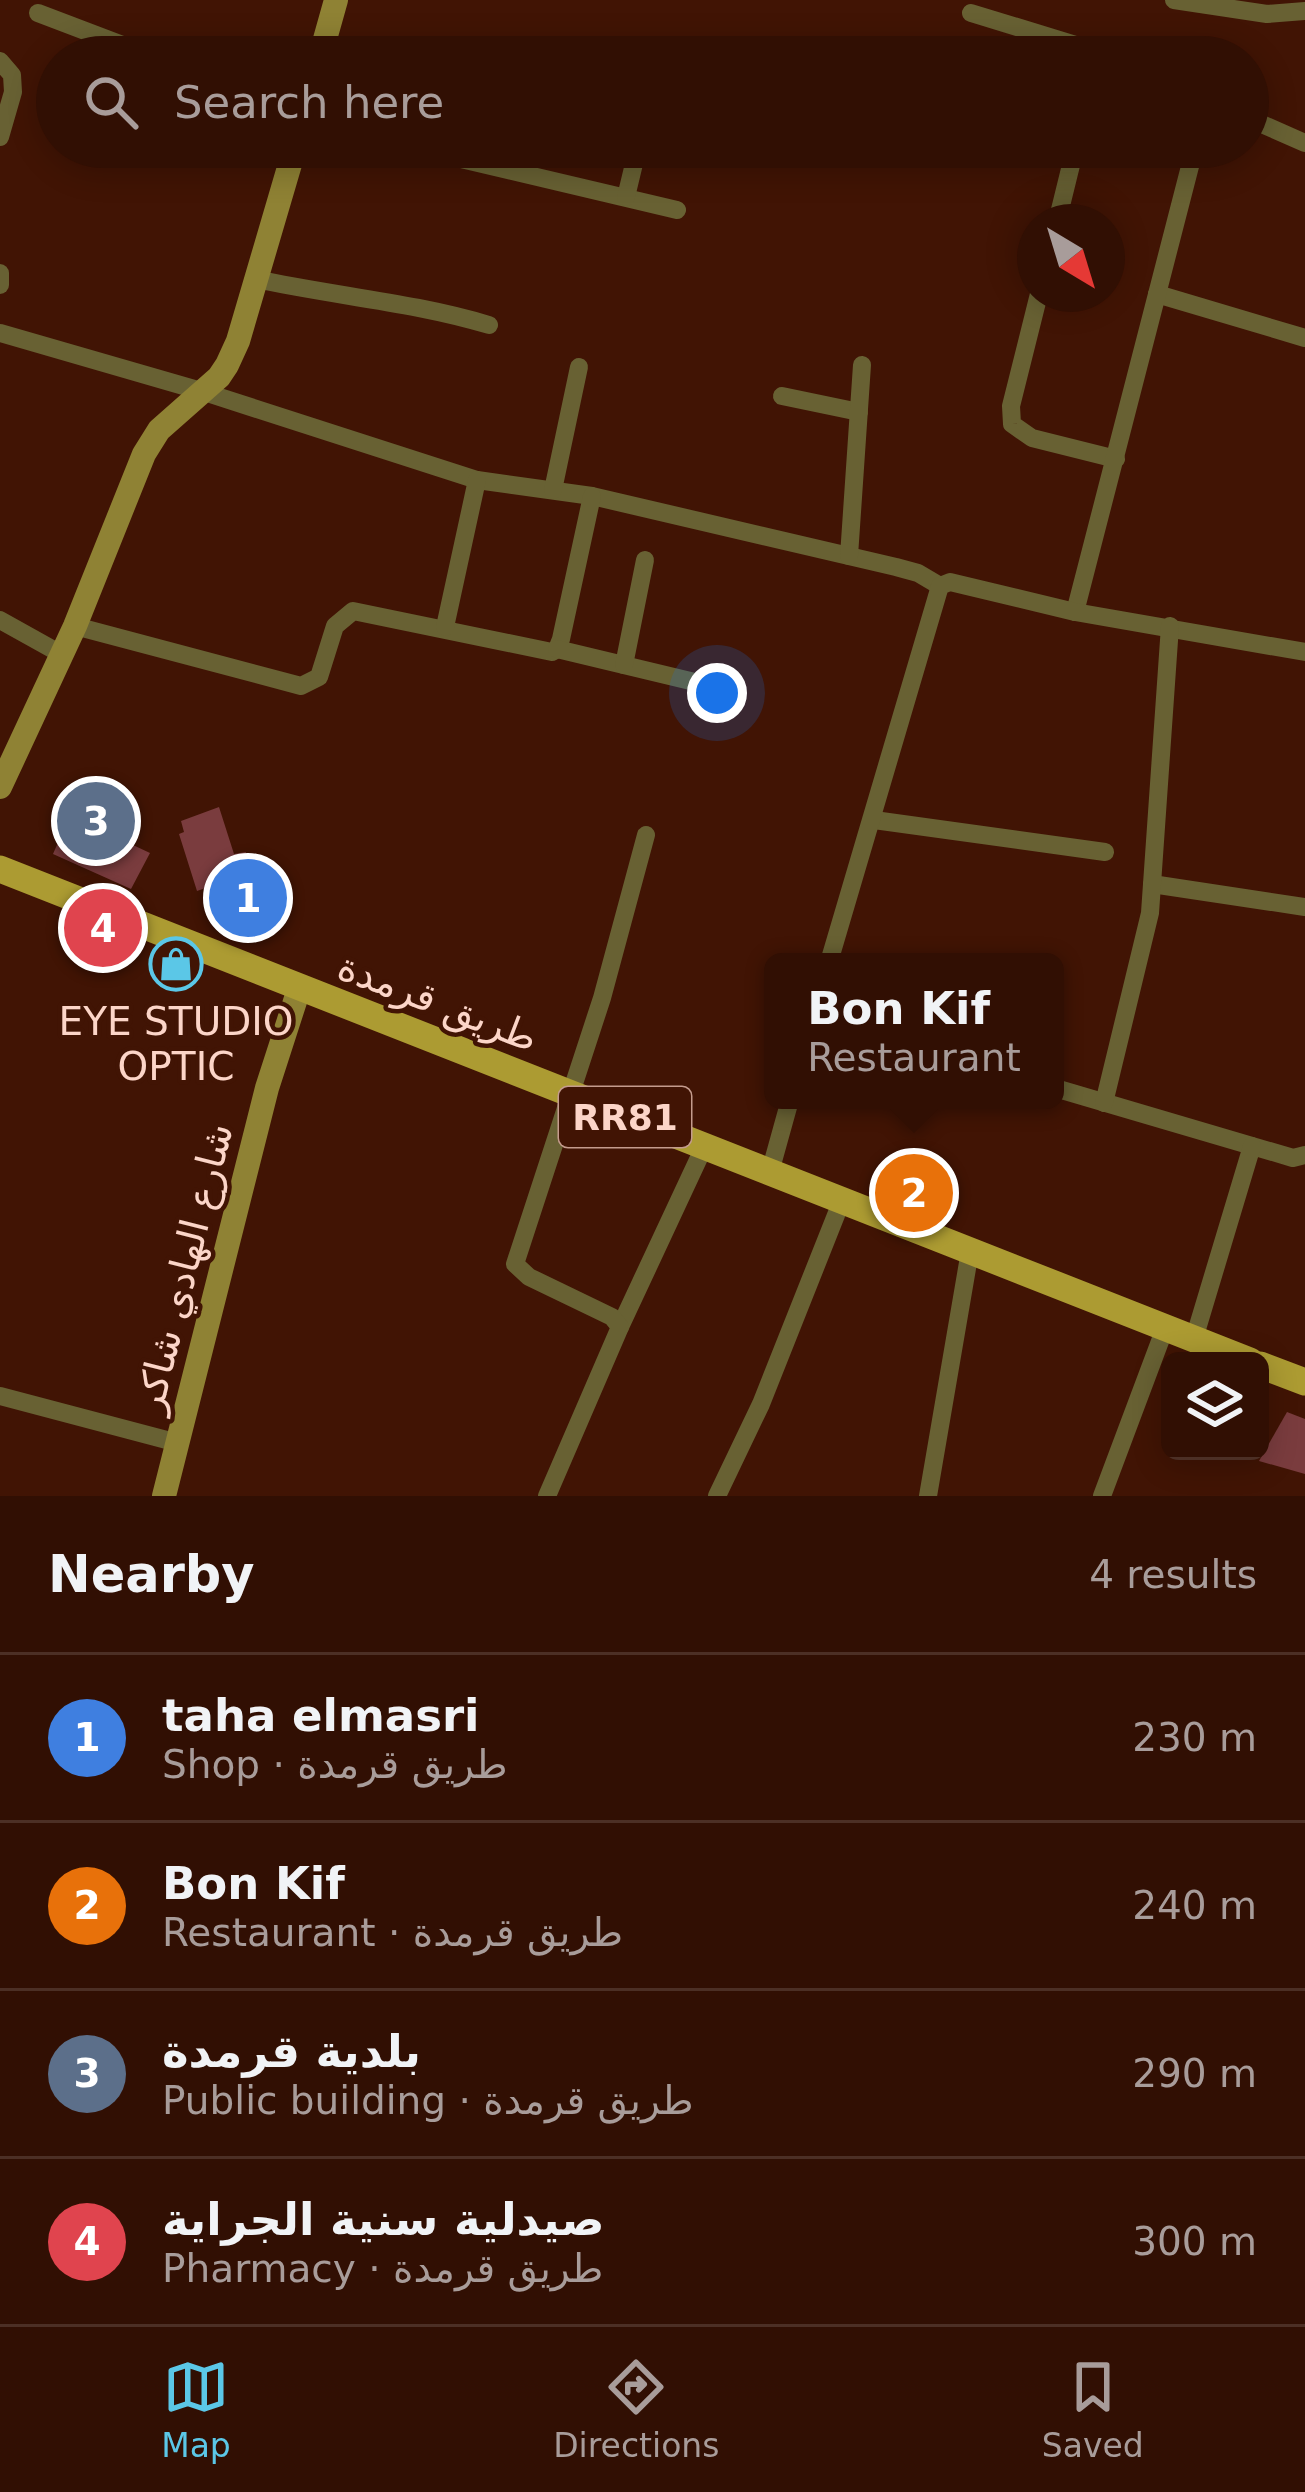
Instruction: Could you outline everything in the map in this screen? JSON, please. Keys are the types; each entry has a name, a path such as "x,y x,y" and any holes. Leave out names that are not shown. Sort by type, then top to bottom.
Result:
{"main road":[{"name":"طريق قرمدة","path":"0,869 1227,1352"},
{"path":"1269,1368 1305,1382"}],"street":[{"path":"326,36 335,0"},
{"path":"1174,0 1267,14 1305,10"},
{"path":"38,13 99,36"},
{"path":"971,13 1046,36"},
{"path":"0,62 12,75 13,92 0,137"},
{"path":"1269,127 1305,143"},
{"path":"0,787 75,626 144,454 159,430 226,365 238,341 289,168"},
{"path":"501,168 676,210"},
{"path":"626,197 633,168"},
{"path":"1061,204 1070,168"},
{"path":"1075,612 1189,168"},
{"path":"0,273 0,285"},
{"path":"256,279 342,297 416,304 489,325"},
{"path":"1156,294 1305,338"},
{"path":"1034,312 1011,406 1012,424 1032,438 1116,460"},
{"path":"0,333 201,391 476,480 592,496 918,573 940,586 950,583 1075,612 1305,652"},
{"path":"849,556 862,365"},
{"path":"553,490 579,367"},
{"path":"782,396 859,412"},
{"path":"446,627 476,480"},
{"path":"557,649 592,496"},
{"path":"624,665 645,560"},
{"path":"832,953 940,586"},
{"path":"75,626 301,686 319,677 335,626 344,615 365,611 703,684"},
{"path":"0,620 61,654"},
{"path":"1104,1103 1150,913 1170,626"},
{"path":"874,820 1105,852"},
{"path":"620,1327 612,1317 529,1277 515,1264 602,998 646,836"},
{"path":"1152,884 1305,907"},
{"name":"شارع الهادي شاكر","path":"164,1496 267,1088 299,989"},
{"path":"1064,1091 1294,1158 1305,1155"},
{"path":"770,1172 788,1109"},
{"path":"1194,1339 1252,1146"},
{"path":"547,1496 704,1147"},
{"path":"717,1496 761,1405 842,1201"},
{"path":"928,1496 970,1251"},
{"path":"1102,1496 1165,1328"},
{"path":"0,1396 178,1443"}],"building":[{"path":"83,785 134,805 116,837 150,853 131,889 53,854"},
{"path":"219,807 234,854 246,852 239,883 217,891 214,885 197,891 179,834 184,832 181,821"},
{"path":"1287,1412 1305,1419 1305,1474 1259,1461 1269,1460 1269,1444"}],"place":[{"name":"بلدية قرمدة","path":"96,821"},
{"name":"taha elmasri","path":"248,898"},
{"name":"صيدلية سنية الجراية","path":"103,928"},
{"name":"EYE STUDIO OPTIC","path":"176,964"},
{"name":"Bon Kif","path":"914,1193"}]}
